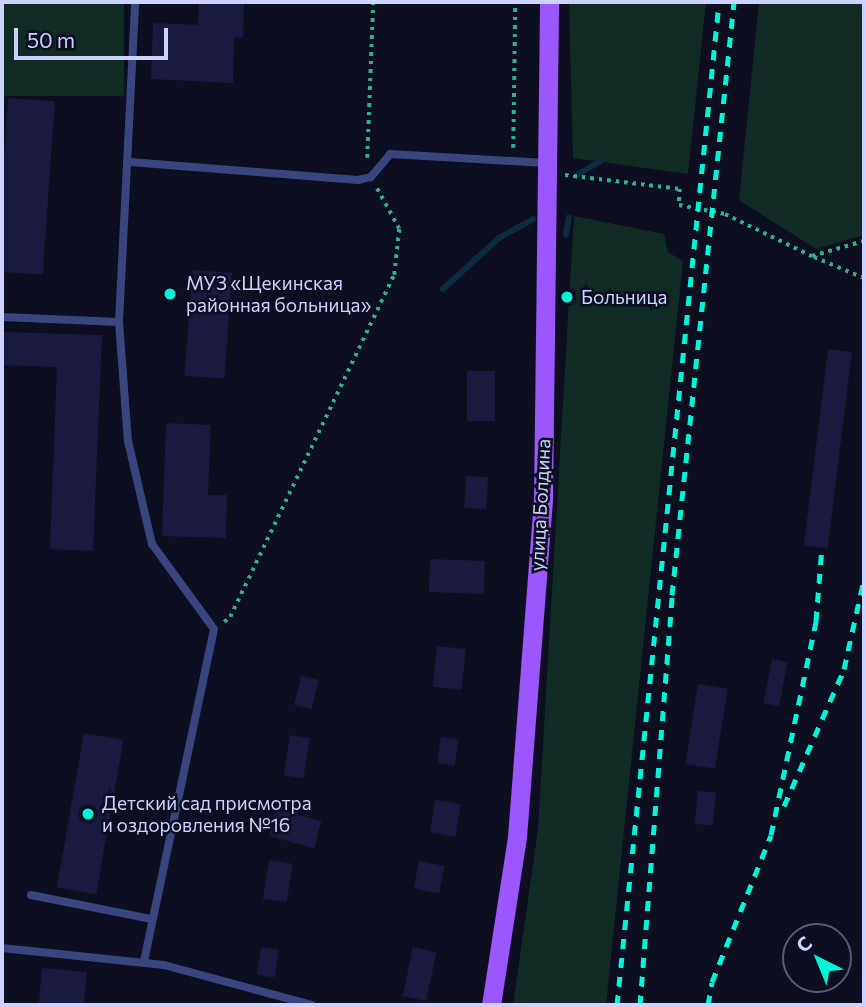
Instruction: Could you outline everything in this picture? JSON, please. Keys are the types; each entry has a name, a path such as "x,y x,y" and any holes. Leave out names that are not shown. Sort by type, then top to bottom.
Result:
{"main road":[{"name":"улица Болдина","path":"491,1005 517,837 542,499 549,2"}],"lane":[{"path":"135,2 130,162 119,322 128,441 152,544 214,629 144,962"},
{"path":"130,162 371,177 390,154 513,163 548,169"},
{"path":"2,317 119,322"},
{"path":"31,895 151,919"},
{"path":"2,951 144,962 312,1005"}],"path":[{"path":"214,629 230,617 394,275 398,229 371,177 366,150 373,2"},
{"path":"513,163 515,2"},
{"path":"548,169 680,189 679,205 725,214 864,278"},
{"path":"812,256 864,241"}],"green space":[{"path":"2,2 124,2 124,96 2,96"},
{"path":"569,2 706,2 688,174 573,158"},
{"path":"759,2 864,2 864,235 816,249 739,200"},
{"path":"574,216 664,234 668,252 683,261 606,1005 513,1005 538,829"}],"building":[{"path":"199,2 244,2 243,37 234,38 233,83 151,79 153,23 198,25"},
{"path":"8,98 55,101 43,275 2,272 2,184"},
{"path":"192,270 232,273 225,379 185,376"},
{"path":"2,332 102,335 93,551 50,549 57,367 2,365"},
{"path":"828,349 852,352 828,548 804,546"},
{"path":"467,371 495,371 495,421 467,421"},
{"path":"166,423 211,425 208,495 227,495 226,538 162,536"},
{"path":"466,476 488,477 486,509 464,508"},
{"path":"430,559 485,561 484,594 429,592"},
{"path":"437,646 466,649 462,690 433,687"},
{"path":"772,659 788,662 779,706 763,703"},
{"path":"301,676 319,680 312,709 294,705"},
{"path":"698,684 728,689 715,769 685,764"},
{"name":"Детский сад присмотра и оздоровления №16","path":"84,733 123,740 96,895 57,888"},
{"path":"290,735 310,738 303,779 284,775"},
{"path":"441,737 459,740 455,765 437,763"},
{"path":"698,791 716,793 712,826 695,824"},
{"path":"435,800 461,804 456,837 430,833"},
{"path":"276,809 321,821 314,848 269,836"},
{"path":"269,860 293,864 287,902 263,899"},
{"path":"419,861 445,866 439,893 414,888"},
{"path":"261,947 279,950 274,977 257,975"},
{"path":"413,947 436,952 426,1001 403,996"},
{"path":"42,968 87,972 84,1005 39,1005"}],"waterway":[{"path":"577,175 600,161"},
{"path":"566,235 569,217"},
{"path":"443,289 499,238 533,219"}],"railway":[{"path":"617,1005 719,2"},
{"path":"640,1005 672,595 734,2"},
{"path":"708,1005 712,982 771,835 816,621 822,547"},
{"path":"784,806 844,669 864,579"}],"place":[{"name":"МУЗ «Щекинская районная больница»","path":"170,294"},
{"name":"Больница","path":"567,297"},
{"name":"Детский сад присмотра и оздоровления №16","path":"88,814"}]}
